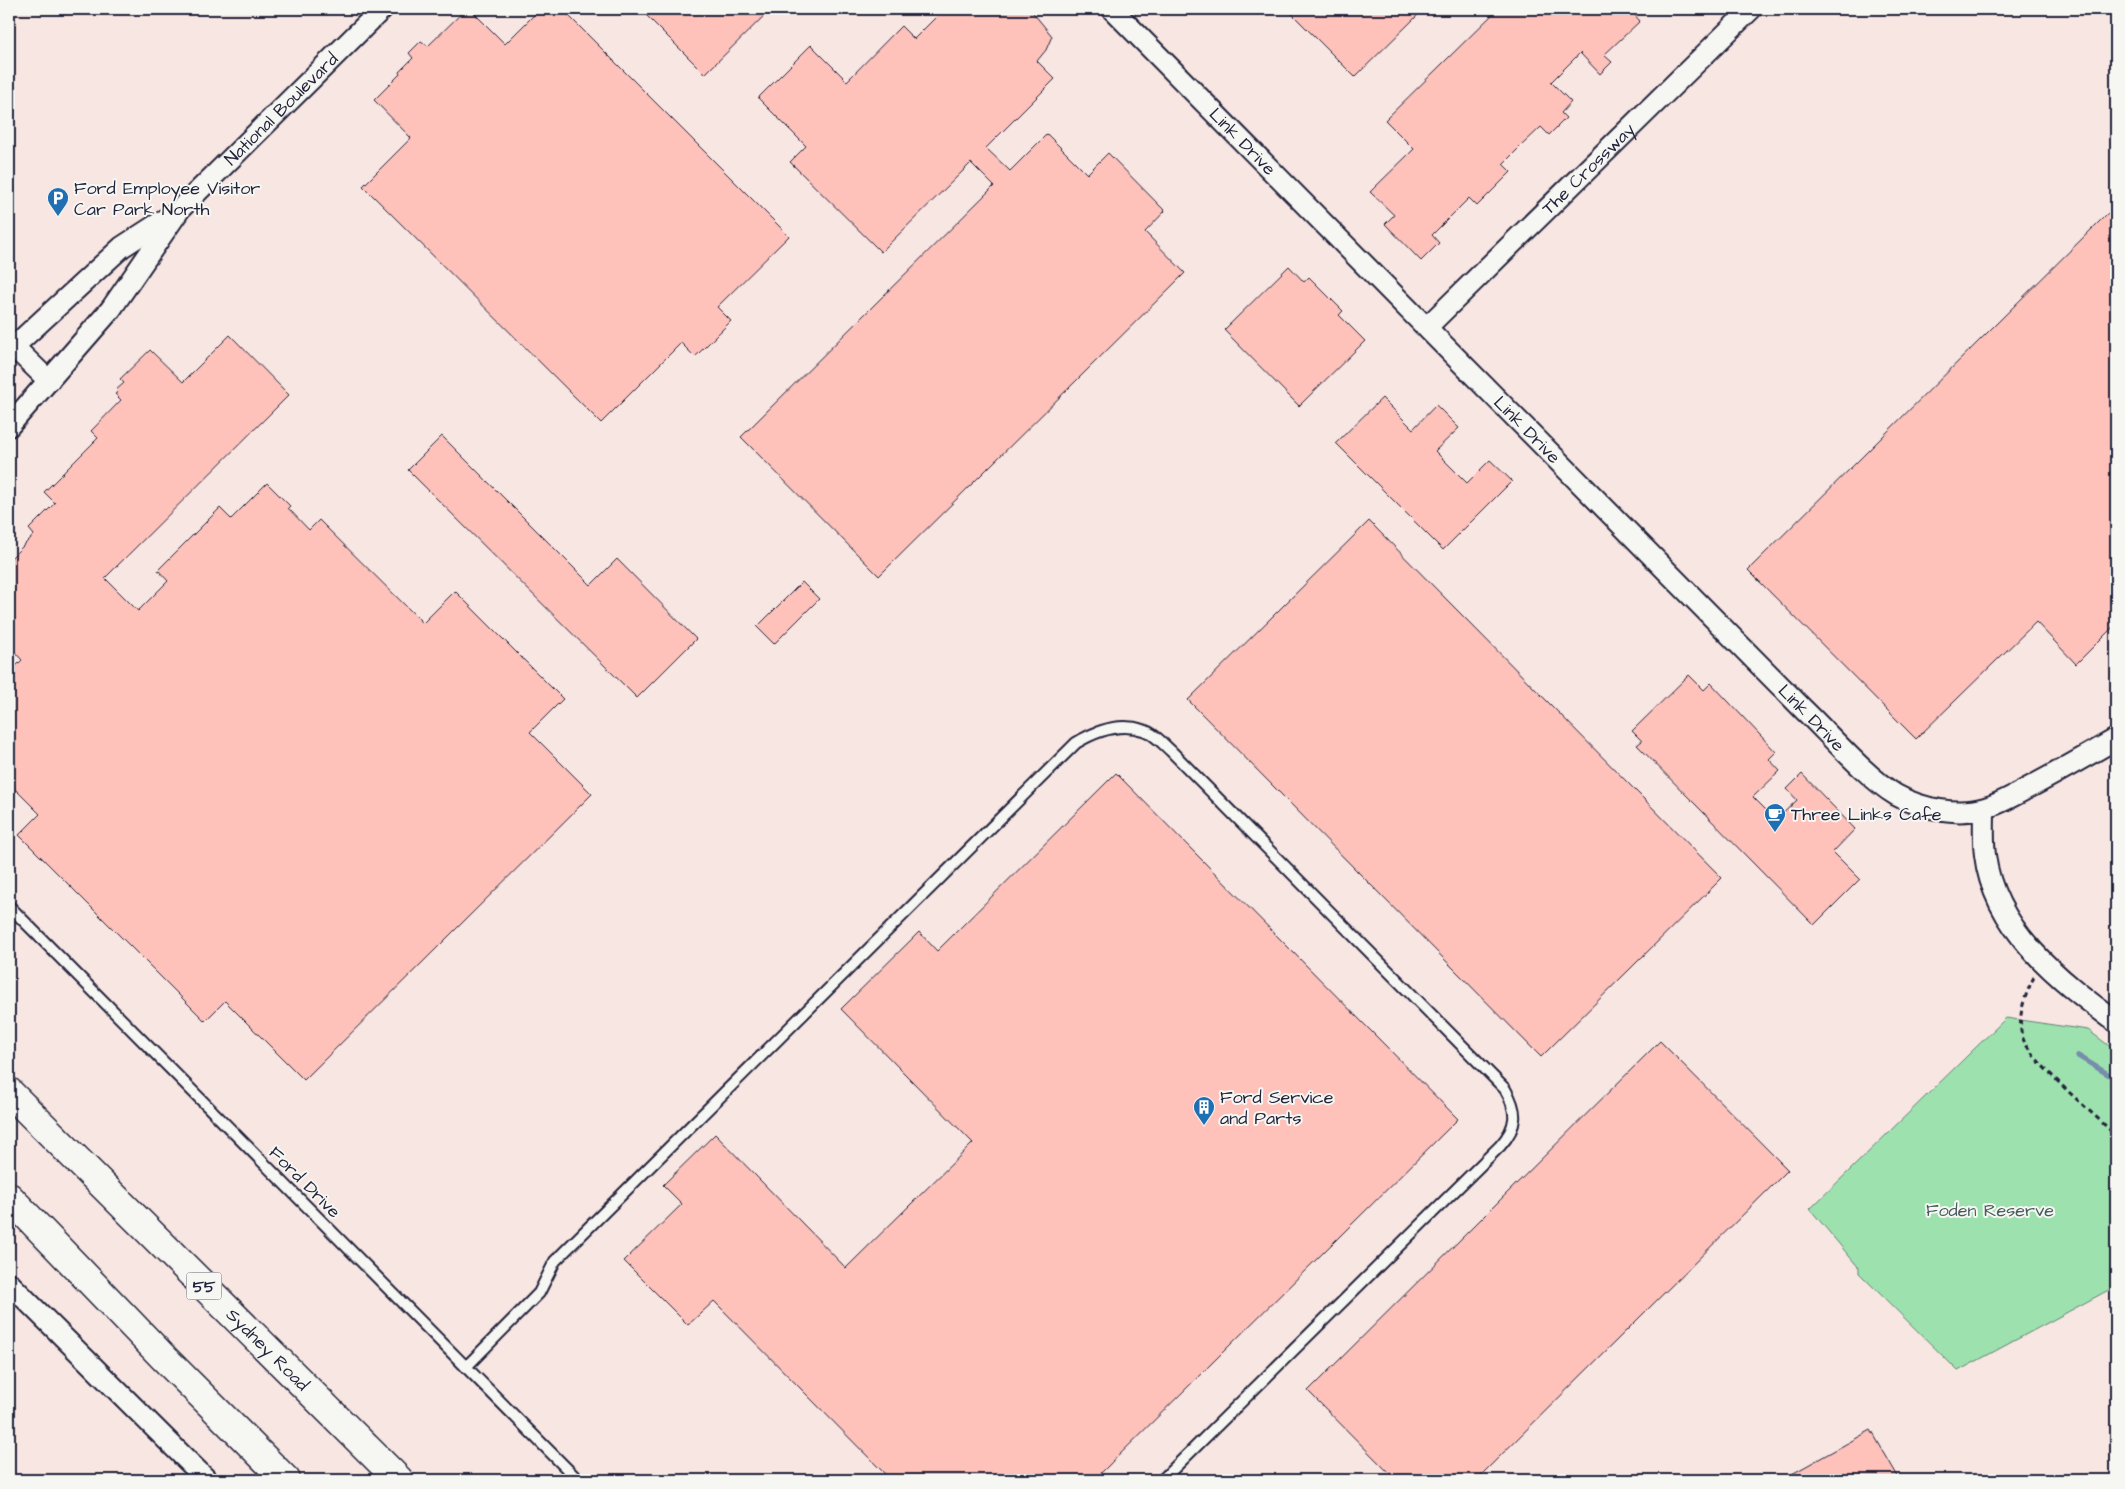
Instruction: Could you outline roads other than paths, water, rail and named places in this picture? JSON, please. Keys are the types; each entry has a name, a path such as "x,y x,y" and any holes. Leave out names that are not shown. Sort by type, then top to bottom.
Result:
{"highway":[{"name":"Sydney Road","path":"9,1092 399,1480"},
{"path":"9,1197 156,1350 286,1480"}],"street":[{"name":"National Boulevard","path":"9,426 111,309 180,209 382,9"},
{"name":"Link Drive","path":"1112,9 1873,777 1896,795 1914,803 1939,810 1974,810"},
{"name":"The Crossway","path":"1427,327 1750,9"},
{"name":"National Boulevard","path":"11,348 122,247 180,209"},
{"path":"11,348 49,381"},
{"path":"2116,739 2042,781 1974,810 1993,887 2004,913 2042,961 2069,986 2116,1022"},
{"path":"9,1283 207,1480"}],"lane":[{"path":"466,1367 539,1293 555,1261 1076,743 1092,733 1110,728 1143,730 1154,736 1171,752 1505,1089 1512,1101 1515,1115 1509,1137 1162,1480"},
{"name":"Ford Drive","path":"9,906 578,1480"}],"waterway":[{"path":"2078,1056 2116,1079"}],"place":[{"name":"Ford Employee Visitor Car Park North","path":"58,217"},
{"name":"Three Links Cafe","path":"1775,833"},
{"name":"Ford Service and Parts","path":"1204,1126"}],"park label":[{"name":"Foden Reserve","path":"1990,1210"}]}
